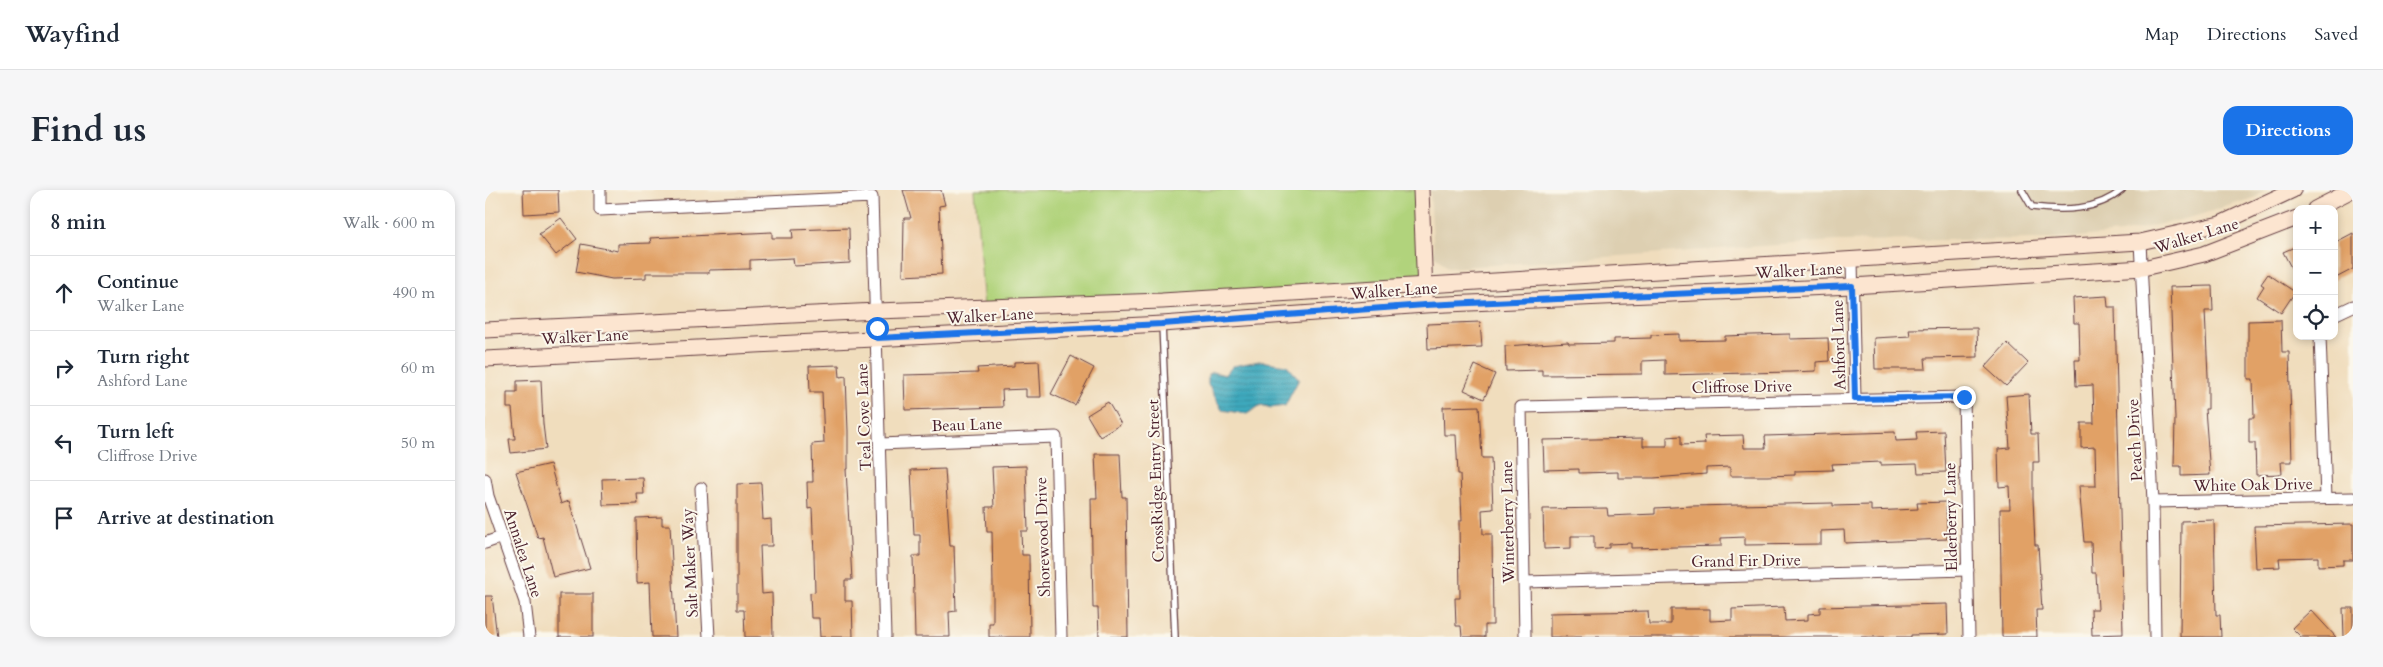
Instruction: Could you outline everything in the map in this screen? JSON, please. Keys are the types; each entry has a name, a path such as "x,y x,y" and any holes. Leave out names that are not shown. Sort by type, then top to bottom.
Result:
{"street":[{"name":"Teal Cove Lane","path":"600,190 600,210 872,197 885,637"},
{"path":"1421,190 1425,305"},
{"name":"Walker Lane","path":"485,359 753,344 984,308 1162,301 2140,242 2220,224 2293,190"},
{"path":"2323,205 2352,190"},
{"name":"Walker Lane","path":"485,330 598,325 1162,324 1425,305 1852,286 2143,268 2204,254 2293,220"},
{"name":"Peach Drive","path":"2140,242 2143,268 2153,502 2155,637"},
{"name":"Ashford Lane","path":"1852,260 1855,399"},
{"path":"1162,301 1162,324"},
{"path":"2338,314 2353,306"},
{"path":"485,339 565,333 598,325"},
{"path":"2319,340 2326,498"},
{"name":"Cliffrose Drive","path":"1521,407 1964,397"},
{"name":"Elderberry Lane","path":"1964,397 1969,637"},
{"name":"Winterberry Lane","path":"1521,407 1525,637"},
{"name":"Beau Lane","path":"880,444 1055,437"},
{"name":"Shorewood Drive","path":"1055,437 1061,637"},
{"name":"Annalea Lane","path":"485,479 488,496 525,602 529,637"},
{"name":"Salt Maker Way","path":"701,488 709,637"},
{"name":"White Oak Drive","path":"2153,502 2353,498"},
{"path":"485,543 502,536"},
{"name":"Grand Fir Drive","path":"1525,582 1968,570"}],"lane":[{"path":"2022,190 2032,207 2053,210 2076,209 2096,204 2114,197 2122,190"},
{"name":"CrossRidge Entry Street","path":"1162,324 1175,637"}],"shaded area":[{"path":"1430,190 2265,190 2256,197 2196,216 2121,233 2055,239 1835,241 1448,268 1434,255"}],"green space":[{"path":"975,190 1419,190 1424,284 984,308"}],"water":[{"path":"1259,361 1287,365 1299,379 1285,406 1271,408 1261,405 1247,414 1222,410 1208,384 1208,374 1213,372 1225,375 1233,366"}],"building":[{"path":"523,190 558,190 559,212 524,214"},
{"path":"903,190 941,190 945,205 939,206 942,274 903,276 904,218 911,218"},
{"path":"561,218 577,239 556,255 539,234"},
{"path":"849,228 850,263 794,266 793,258 750,260 750,269 709,270 709,273 646,273 646,278 612,279 576,272 581,244 618,251 618,244 651,243 650,238 772,232 772,238 793,238 792,230"},
{"path":"2353,233 2353,269 2338,277 2338,250 2338,241"},
{"path":"2293,248 2293,271 2283,252"},
{"path":"2268,274 2293,291 2293,295 2281,313 2257,297 2264,286 2261,284"},
{"path":"2212,286 2213,311 2205,311 2208,409 2205,409 2210,475 2181,476 2181,466 2174,466 2175,418 2170,287"},
{"path":"2107,296 2108,307 2115,307 2123,634 2092,635 2091,609 2098,609 2096,573 2092,573 2091,542 2084,542 2079,486 2096,486 2095,447 2081,448 2081,423 2094,423 2093,385 2076,386 2075,360 2080,360 2079,323 2074,323 2073,298"},
{"path":"2281,320 2282,352 2289,352 2292,462 2281,462 2282,474 2256,475 2255,443 2249,443 2249,418 2254,418 2253,379 2248,379 2248,321"},
{"path":"1480,322 1482,347 1428,349 1427,324"},
{"path":"1977,328 1978,357 1925,358 1926,369 1875,369 1874,338 1910,336 1909,329"},
{"path":"1679,334 1679,341 1725,340 1725,336 1790,334 1790,339 1828,338 1829,361 1816,362 1816,371 1791,372 1665,375 1665,360 1642,361 1642,374 1542,375 1542,370 1506,371 1505,346 1568,342 1569,344 1614,343 1614,339 1651,338 1651,335"},
{"path":"2007,343 2028,363 2006,386 1985,367"},
{"path":"1071,356 1094,368 1075,405 1051,394"},
{"path":"1039,361 1041,397 1026,397 1026,389 1002,390 1003,407 905,410 904,375 978,373 977,368 1014,366 1014,362"},
{"path":"839,365 840,377 846,376 848,469 846,469 852,580 845,580 845,601 852,601 853,637 820,637 819,618 811,618 810,593 815,592 814,555 812,508 808,509 807,482 813,482 812,444 824,443 822,392 810,392 809,366"},
{"path":"1475,365 1495,374 1484,399 1464,390"},
{"path":"541,380 546,449 511,453 509,439 515,439 512,408 507,408 507,392 517,392 517,381"},
{"path":"2029,394 2031,434 2038,434 2039,462 2033,462 2033,498 2035,545 2038,545 2042,610 2036,610 2037,637 2002,637 2000,509 2010,509 2009,486 1999,487 1998,449 2010,448 2006,396"},
{"path":"1108,402 1121,424 1100,437 1087,415"},
{"path":"1479,406 1482,458 1491,458 1493,509 1482,510 1483,534 1492,534 1493,625 1485,625 1485,637 1462,637 1461,626 1456,626 1455,598 1460,598 1459,521 1462,521 1460,474 1458,474 1456,435 1444,435 1443,407"},
{"path":"1944,431 1946,472 1918,473 1917,464 1881,465 1881,462 1832,464 1833,470 1795,471 1795,475 1767,476 1730,476 1730,467 1706,468 1706,474 1654,478 1618,478 1618,472 1579,473 1579,469 1544,470 1543,440 1643,438 1643,446 1667,446 1667,437 1681,436 1681,445 1705,444 1704,436 1743,435 1744,448 1766,448 1765,436 1895,432 1896,441 1917,440 1916,432"},
{"path":"1095,454 1120,454 1122,497 1126,497 1128,637 1099,637 1098,608 1093,608 1091,498 1097,498"},
{"path":"550,464 561,504 569,501 590,568 553,577 543,537 538,538 516,472"},
{"path":"1026,466 1028,531 1021,531 1022,555 1029,555 1030,637 989,637 989,623 993,623 992,532 987,532 986,507 994,507 992,467"},
{"path":"945,469 950,546 954,546 956,611 949,612 950,637 915,637 913,556 920,556 920,535 914,535 911,470"},
{"path":"643,478 644,494 637,494 638,504 603,505 602,479"},
{"path":"761,483 763,520 771,519 772,546 760,546 762,594 772,593 773,637 745,637 744,610 737,610 737,484"},
{"path":"1946,502 1947,539 1845,543 1844,530 1821,531 1821,544 1745,545 1745,537 1721,538 1721,546 1631,548 1631,543 1609,544 1609,548 1594,549 1594,536 1571,536 1571,548 1544,549 1543,509 1607,508 1608,516 1655,514 1655,508 1692,506 1833,503 1833,506 1871,505 1871,511 1918,509 1917,503"},
{"path":"662,517 662,525 670,525 676,637 652,637 650,582 637,583 636,518"},
{"path":"2214,520 2216,615 2220,615 2221,637 2180,637 2181,521"},
{"path":"2353,524 2353,560 2343,560 2343,565 2318,566 2318,557 2279,558 2280,567 2256,568 2254,526"},
{"path":"559,594 593,594 593,637 559,637"},
{"path":"485,596 492,596 497,637 485,637"},
{"path":"1947,604 1948,634 1911,635 1911,637 1550,637 1550,613 1648,611 1649,624 1671,624 1671,609 1710,609 1710,621 1732,620 1732,609 1784,607 1785,621 1808,620 1808,614 1820,613 1820,607"},
{"path":"2343,608 2353,608 2353,637 2344,637"},
{"path":"2311,610 2336,637 2301,637 2292,628"}],"route":[{"path":"877,328 877,338 1162,324 1425,305 1852,286 1855,399 1964,397"}]}
